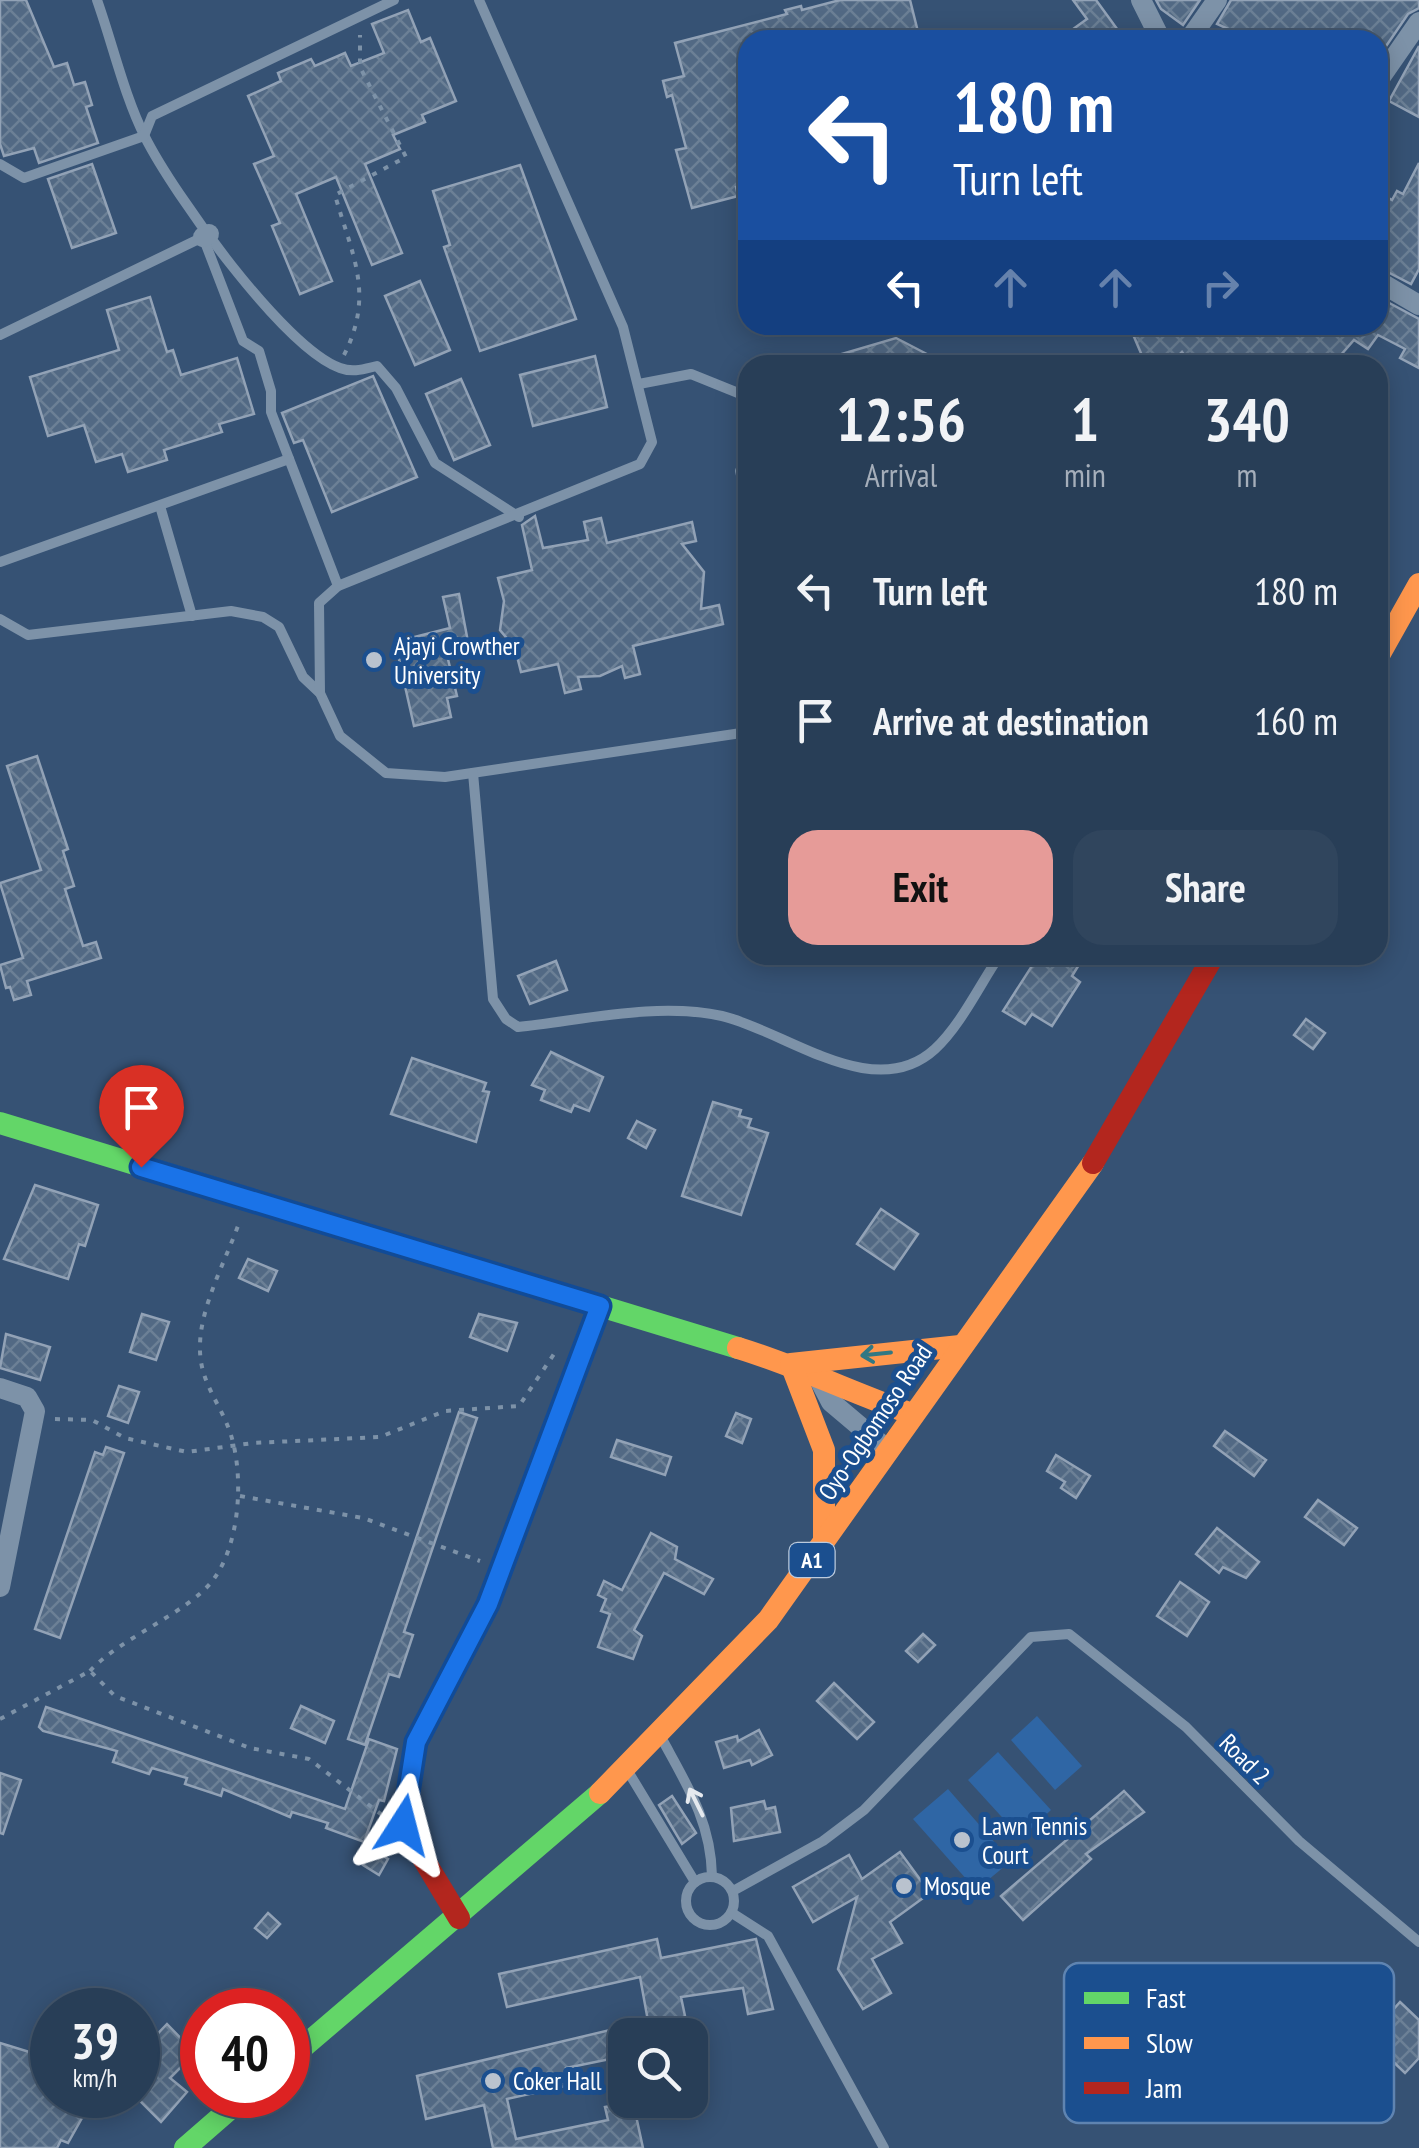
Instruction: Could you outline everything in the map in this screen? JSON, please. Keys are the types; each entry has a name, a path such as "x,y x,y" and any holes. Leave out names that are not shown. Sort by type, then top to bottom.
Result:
{"main road":[{"path":"1388,639 1419,584"},
{"name":"Oyo-Ogbomoso Road","path":"310,2042 574,1820 768,1620 1095,1160 1208,965"},
{"path":"0,1123 792,1364 820,1381 912,1414"},
{"path":"458,1918 403,1825 416,1742 488,1604 600,1306"},
{"path":"792,1364 960,1346"},
{"path":"792,1364 824,1442 830,1475 824,1544"},
{"path":"184,2148 219,2118"}],"street":[{"path":"1141,0 1156,30"},
{"path":"1196,30 1216,0"},
{"path":"1388,67 1419,22"},
{"path":"1388,287 1419,305"},
{"path":"820,1381 831,1402 889,1452"},
{"path":"0,1388 32,1403 34,1419 0,1587"}],"lane":[{"path":"97,0 144,136 206,235 299,342 338,367 354,371 378,366 396,388 435,463 519,516"},
{"path":"0,164 24,178 144,136 152,116 394,0"},
{"path":"320,693 319,603 338,586 640,464 652,434 623,328 479,0"},
{"path":"0,334 206,235"},
{"path":"206,235 243,340 259,351 272,391 271,412 338,586"},
{"path":"639,384 691,374 738,393"},
{"path":"0,562 290,459"},
{"path":"160,506 192,616"},
{"path":"0,619 28,636 231,611 263,617 280,626 303,677 320,693 340,736 386,773 415,777 473,773 738,733"},
{"path":"473,773 493,1000 506,1019 518,1027 680,1010 725,1017 850,1065 898,1069 918,1062 938,1046 993,965"},
{"name":"Road 2","path":"733,1891 822,1841 864,1810 930,1747 1030,1637 1069,1634 1186,1727 1299,1842 1419,1942"},
{"path":"659,1734 700,1808 711,1850 712,1876"},
{"path":"625,1768 646,1794 662,1833 695,1882"},
{"path":"712,1876 733,1891 732,1913"},
{"path":"712,1876 695,1882 686,1905 694,1920 710,1926 732,1913"},
{"path":"732,1913 768,1936 884,2148"}],"path":[{"path":"338,367 353,336 361,304 358,267 335,195 406,157 360,67 360,31"},
{"path":"0,1720 90,1671 213,1580 240,1496 233,1448 202,1379 199,1343 247,1199"},
{"path":"32,1403 55,1419 92,1420 125,1438 186,1452 380,1436 444,1411 518,1406 560,1347"},
{"path":"240,1496 363,1518 502,1567"},
{"path":"90,1671 115,1696 250,1748 308,1759 375,1814 403,1825"}],"shaded area":[{"path":"1037,1716 1082,1766 1055,1790 1011,1740"},
{"path":"998,1752 1051,1810 1021,1838 968,1780"},
{"name":"Lawn Tennis Court","path":"948,1789 1011,1861 976,1890 913,1819"}],"building":[{"path":"0,0 26,0 54,67 67,63 74,85 85,82 92,105 86,107 98,143 39,163 34,148 4,156 0,144"},
{"path":"840,0 910,0 918,30 738,30 738,196 692,208 676,150 686,148 672,95 667,97 663,81 684,76 675,43 787,14 785,10 801,6 802,10"},
{"path":"1073,0 1096,0 1118,30 1072,30 1087,19"},
{"path":"1156,0 1200,0 1183,25 1161,9"},
{"path":"1231,0 1419,0 1419,8 1408,14 1388,43 1388,30 1230,30 1217,24"},
{"path":"408,10 421,42 430,38 456,101 422,115 425,122 393,135 400,149 365,164 402,253 372,265 336,177 296,194 332,281 300,294 272,226 280,223 254,164 274,156 248,96 281,81 278,73 311,59 315,66 345,53 351,66 384,53 372,24"},
{"path":"1419,46 1419,117 1389,101"},
{"path":"1419,163 1419,269 1411,284 1388,272 1388,198 1392,200 1397,191 1403,194"},
{"path":"92,164 116,233 72,248 48,179"},
{"path":"520,165 576,319 480,351 444,247 450,245 433,191"},
{"path":"420,281 450,350 415,365 385,296"},
{"path":"150,297 167,352 173,350 181,375 237,358 254,414 219,424 222,432 164,450 167,460 128,472 122,454 96,462 84,425 48,436 30,377 119,350 107,310"},
{"path":"1388,302 1419,319 1419,368 1400,358 1405,349 1378,335 1388,335"},
{"path":"1133,335 1378,335 1368,349 1354,340 1341,355 1142,355"},
{"path":"896,338 929,355 838,355"},
{"path":"595,356 607,407 533,426 520,375"},
{"path":"373,376 417,477 332,512 303,440 294,443 282,413"},
{"path":"461,379 490,445 454,460 426,394"},
{"path":"535,516 543,548 588,540 584,522 601,518 607,543 692,522 696,541 682,544 704,572 701,609 719,605 723,624 633,646 640,674 625,678 622,666 600,676 578,677 581,689 565,693 558,664 521,672 515,648 500,630 504,601 498,578 532,570 522,525"},
{"path":"459,594 468,642 445,647 457,696 447,698 451,717 414,726 395,642 450,628 443,597"},
{"path":"37,756 68,849 63,851 74,886 65,889 83,946 96,942 101,958 27,981 31,995 14,1000 0,965 23,958 0,883 41,870 7,766"},
{"path":"556,961 567,990 530,1004 518,976"},
{"path":"1033,965 1079,965 1072,976 1080,982 1052,1026 1032,1014 1025,1024 1003,1011"},
{"path":"1306,1019 1325,1033 1313,1049 1294,1035"},
{"path":"551,1052 603,1077 589,1111 574,1105 571,1112 541,1100 545,1090 532,1085"},
{"path":"412,1058 486,1083 483,1091 489,1092 476,1142 391,1114"},
{"path":"713,1102 741,1110 739,1116 751,1119 748,1127 768,1133 741,1215 682,1196"},
{"path":"637,1121 655,1130 646,1148 628,1138"},
{"path":"35,1185 98,1205 85,1246 79,1244 68,1279 4,1259"},
{"path":"881,1209 918,1234 894,1269 857,1244"},
{"path":"248,1259 277,1271 268,1291 239,1278"},
{"path":"142,1314 169,1322 156,1360 130,1352"},
{"path":"479,1314 517,1323 507,1351 470,1337"},
{"path":"6,1334 50,1347 40,1380 0,1368"},
{"path":"119,1386 139,1392 128,1423 108,1416"},
{"path":"459,1412 477,1418 404,1632 413,1635 399,1677 389,1674 365,1745 348,1739"},
{"path":"736,1413 751,1419 742,1443 726,1436"},
{"path":"1225,1431 1266,1460 1254,1476 1214,1446"},
{"path":"617,1440 671,1457 665,1475 611,1457"},
{"path":"106,1447 124,1453 60,1638 35,1629 95,1452 103,1455"},
{"path":"1056,1455 1090,1476 1076,1498 1061,1488 1065,1482 1047,1471"},
{"path":"1318,1500 1357,1528 1344,1545 1305,1517"},
{"path":"1217,1528 1259,1562 1246,1578 1223,1567 1219,1573 1196,1554"},
{"path":"651,1533 677,1547 675,1559 713,1579 704,1594 664,1573 634,1630 642,1636 633,1659 598,1647 610,1614 601,1611 606,1599 598,1595 604,1581 622,1590"},
{"path":"1180,1582 1209,1602 1187,1636 1157,1616"},
{"path":"923,1634 935,1645 918,1662 906,1651"},
{"path":"834,1683 874,1722 857,1739 817,1701"},
{"path":"301,1706 334,1721 325,1743 291,1728"},
{"path":"46,1707 345,1809 369,1739 397,1749 384,1801 379,1800 364,1842 326,1828 328,1823 292,1812 290,1817 223,1789 221,1796 185,1784 187,1778 152,1768 149,1774 113,1762 117,1751 43,1731 39,1727"},
{"path":"759,1730 772,1755 752,1765 750,1760 724,1768 716,1742 737,1736 738,1741"},
{"path":"0,1773 21,1780 3,1834 0,1833"},
{"path":"1124,1791 1144,1812 1086,1854 1091,1859 1023,1920 1001,1896"},
{"path":"672,1796 696,1833 682,1844 659,1805"},
{"path":"764,1801 766,1809 775,1807 780,1832 734,1841 731,1808"},
{"path":"372,1849 388,1859 379,1875 363,1865"},
{"path":"900,1852 930,1893 890,1922 902,1943 872,1959 891,1993 863,2009 838,1969 857,1897 813,1922 793,1887 849,1855 862,1879"},
{"path":"268,1913 280,1924 267,1938 255,1928"},
{"path":"657,1939 661,1958 756,1939 773,2009 748,2014 743,1988 681,1997 685,2018 647,2018 640,1977 507,2007 499,1974"},
{"path":"1400,2002 1419,2020 1419,2058 1405,2073 1394,2063 1394,2009"},
{"path":"167,2024 180,2037 180,2068 170,2078 180,2086 180,2100 161,2122 157,2118 160,2031"},
{"path":"608,2031 608,2059 566,2068 570,2085 507,2099 516,2139 608,2120 605,2107 608,2106 608,2118 636,2118 643,2148 493,2148 484,2105 426,2119 417,2076"},
{"path":"0,2043 30,2052 30,2118 82,2118 68,2143 61,2140 57,2148 0,2148"}],"traffic: fast":[{"path":"0,1123 738,1348"},
{"path":"310,2041 600,1793"},
{"path":"185,2148 220,2118"}],"traffic: slow":[{"path":"1388,639 1419,584"},
{"path":"600,1793 768,1620 1093,1163"},
{"path":"541,1462 600,1306"},
{"path":"824,1541 824,1450 791,1364 960,1346"},
{"path":"738,1348 912,1414"}],"traffic: jam":[{"path":"1093,1163 1208,965"},
{"path":"459,1918 403,1825 416,1742 488,1604 541,1462"}],"place":[{"name":"Ajayi Crowther University","path":"374,660"},
{"name":"Lawn Tennis Court","path":"962,1840"},
{"name":"Mosque","path":"904,1886"},
{"name":"Coker Hall","path":"493,2081"}],"route":[{"path":"141,1167 600,1306 488,1604 416,1742 403,1825"}]}
